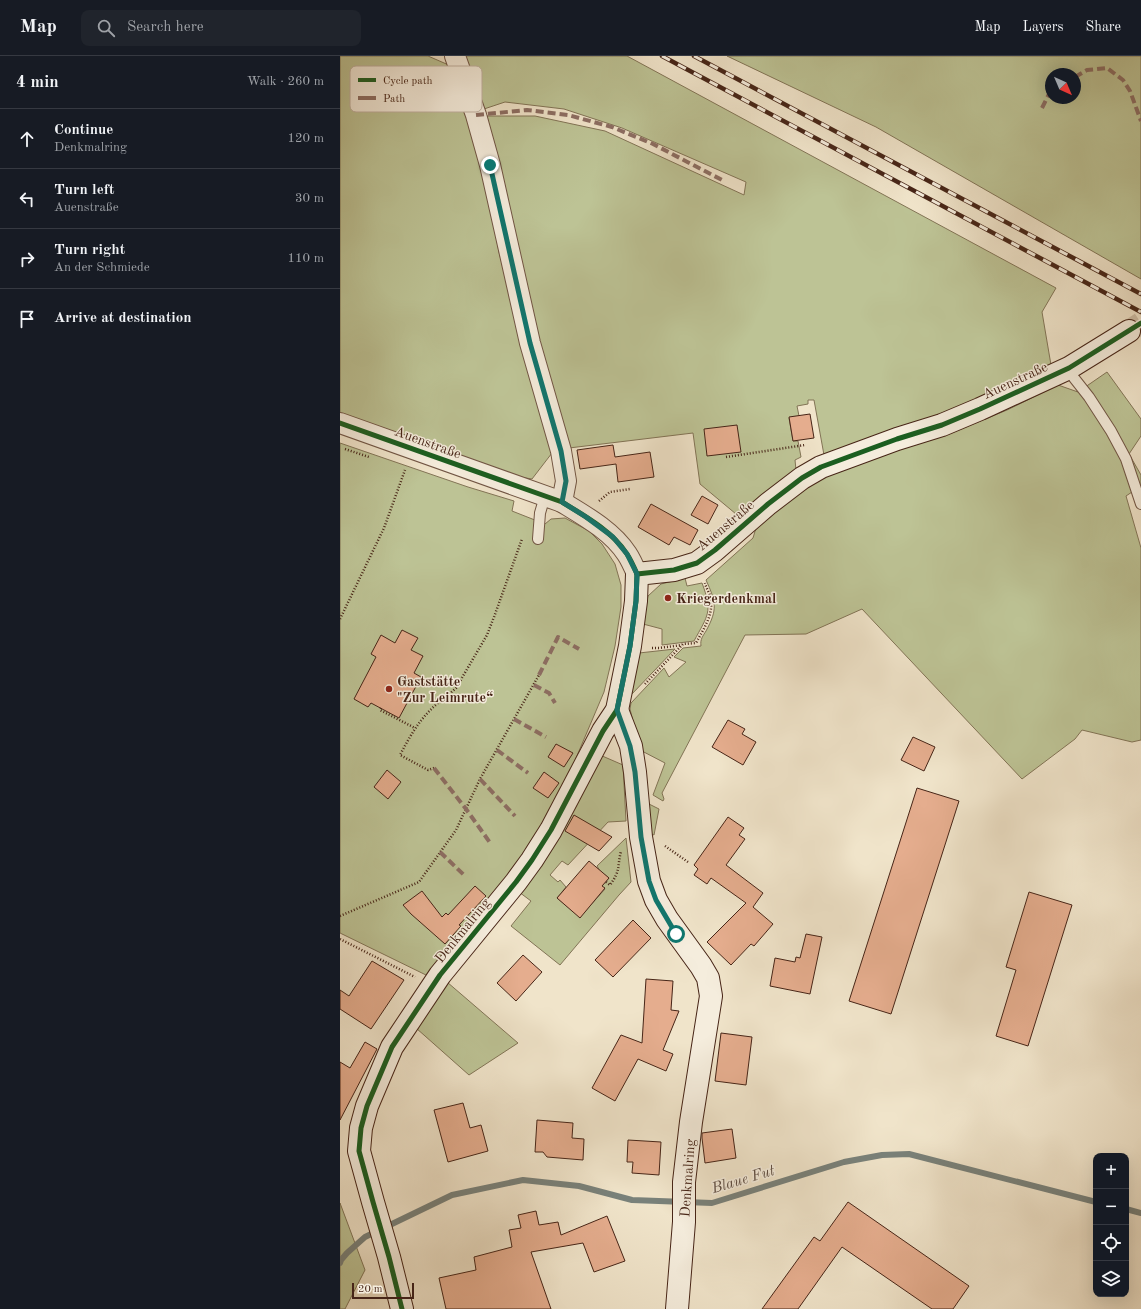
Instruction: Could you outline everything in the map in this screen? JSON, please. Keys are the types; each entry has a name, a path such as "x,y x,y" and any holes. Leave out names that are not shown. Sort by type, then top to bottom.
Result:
{"street":[{"path":"455,56 459,66"},
{"path":"475,112 490,165 530,343 561,451 566,481 554,499"},
{"name":"Auenstraße","path":"340,423 554,499 586,517 613,537 627,554 637,574 674,570 697,563 715,550 768,504 802,478 821,467 897,439 942,425 980,410 1069,368 1129,331"},
{"name":"Denkmalring","path":"402,1309 390,1257 360,1151 361,1128 367,1106 392,1047 440,975 516,882 532,860 551,830 618,705 630,646 636,601 637,574"},
{"name":"Denkmalring","path":"618,705 630,746 635,772 641,837 649,881 656,900 667,919 708,978 711,996 691,1122 684,1182 684,1222 677,1309"}],"lane":[{"path":"1069,368 1074,378 1089,397 1107,425 1126,459 1141,504"},
{"path":"538,539 540,513 554,499"}],"path":[{"path":"726,457 805,445"},
{"path":"340,619 384,528 405,470"},
{"path":"586,517 602,498 610,492 630,489"},
{"path":"434,768 428,770 400,755 415,728 437,703 450,695 456,688 487,635 526,526 539,527"},
{"path":"630,646 660,648 696,643 711,612 711,601 705,584"},
{"path":"618,705 632,698 683,644"},
{"path":"340,916 419,882 456,830 480,779 539,675"},
{"path":"381,708 380,710 415,728"},
{"path":"606,882 610,885 617,875 622,847"},
{"path":"340,940 433,987"}],"green space":[{"path":"340,56 428,56 451,66 350,66 350,112 466,112 481,158 499,252 540,414 552,453 532,479 520,477 340,416"},
{"path":"465,56 627,56 1056,288 1042,312 1051,365 951,413 824,455 814,400 808,400 808,404 797,406 799,416 789,418 793,441 798,441 801,457 795,460 796,470 736,519 736,514 700,484 693,433 569,448 541,352 487,116 535,116 605,131 744,195 746,182 622,128 564,109 505,102 484,109 482,103 482,66 469,66"},
{"path":"727,56 1141,56 1141,279 876,127"},
{"path":"1107,372 1141,419 1141,436 1129,454 1141,475 1141,486 1126,496 1141,548 1141,740 1132,742 1082,730 1075,739 1022,779 862,609 806,634 745,635 662,793 664,799 663,801 653,795 665,763 640,750 630,709 631,703 664,668 669,677 686,662 674,657 683,648 701,646 701,639 710,623 714,611 714,600 706,580 753,538 756,528 785,503 833,471 949,434 1007,410 1058,385 1078,392"},
{"path":"340,443 468,487 514,501 512,511 545,524 551,519 565,518 589,531 602,544 615,564 621,585 621,607 615,646 604,692 557,803 509,878 426,975 340,933"},
{"path":"685,578 687,586 702,583 708,607 706,619 694,641 662,645 662,629 643,624 648,596 661,584"},
{"path":"675,649 631,695 639,653"},
{"path":"600,755 623,765 626,821 608,822 568,865 562,861 550,875 558,882 560,880 566,887 557,898 580,917 605,889 602,886 609,878 600,871 597,866 626,838 631,882 560,965 511,926 531,901 519,892"},
{"path":"649,804 659,809 654,835 649,833"},
{"path":"447,982 518,1043 469,1075 416,1028"},
{"path":"340,1203 365,1270 345,1309 340,1309"}],"building":[{"path":"810,414 814,438 793,441 789,417"},
{"path":"737,425 741,452 707,456 704,429"},
{"path":"613,445 615,457 650,452 654,477 618,482 616,464 580,469 577,450"},
{"path":"702,496 718,505 708,524 691,515"},
{"path":"651,504 698,530 690,545 674,537 669,545 638,527"},
{"path":"402,630 418,638 411,650 423,656 414,673 421,677 399,718 371,703 368,707 354,699 376,657 371,654 381,635 395,643"},
{"path":"728,720 745,729 742,734 756,742 743,765 712,747"},
{"path":"913,737 935,747 924,771 901,760"},
{"path":"556,744 573,753 564,767 548,757"},
{"path":"387,770 401,782 388,799 374,787"},
{"path":"544,772 559,783 548,798 533,788"},
{"path":"917,788 959,801 891,1014 849,1001"},
{"path":"574,815 612,837 599,851 565,831"},
{"path":"728,817 744,828 739,835 745,839 726,865 763,893 753,907 773,924 754,946 751,944 731,965 707,942 746,903 711,878 707,884 694,875 698,869 694,865"},
{"path":"589,861 609,878 602,886 605,888 580,918 557,898"},
{"path":"475,886 486,896 459,925 461,926 445,944 403,905 422,891 442,917 446,913 448,915"},
{"path":"1029,892 1072,905 1028,1046 996,1036 1016,970 1006,967"},
{"path":"633,920 651,938 613,977 595,960"},
{"path":"806,934 822,937 810,994 770,986 775,958 795,962 796,957 800,958"},
{"path":"523,955 542,972 516,1001 497,983"},
{"path":"372,961 404,980 371,1029 340,1009 340,990 349,996"},
{"path":"646,979 673,981 671,1010 679,1011 663,1050 673,1054 666,1071 638,1059 615,1101 592,1088 621,1035 642,1043"},
{"path":"721,1033 752,1037 746,1085 715,1081"},
{"path":"365,1042 377,1049 340,1120 340,1062 350,1068"},
{"path":"463,1103 470,1128 481,1125 488,1151 448,1162 434,1110"},
{"path":"537,1120 573,1123 572,1138 584,1139 583,1160 547,1157 543,1152 535,1152"},
{"path":"732,1129 736,1158 705,1163 702,1133"},
{"path":"628,1140 661,1142 659,1175 632,1173 633,1162 627,1162"},
{"path":"848,1202 969,1286 953,1309 932,1309 842,1247 798,1309 762,1309 814,1237 820,1241"},
{"path":"536,1211 539,1225 558,1222 561,1235 607,1216 625,1261 594,1272 583,1243 531,1252 551,1309 446,1309 439,1278 476,1270 474,1257 512,1247 509,1230 521,1228 518,1215"}],"waterway":[{"name":"Blaue Fut","path":"340,1263 347,1253 365,1237 452,1195 523,1180 579,1186 632,1200 712,1203 844,1162 882,1155 909,1154 1093,1201"},
{"name":"Blaue Fut","path":"1129,1210 1141,1213"}],"tunnel":[{"path":"1129,331 1141,323"}],"railway":[{"path":"662,56 1141,312"},
{"path":"694,56 1141,294"}],"marked path":[{"path":"1081,74 1087,70 1107,68 1123,80 1130,91 1141,121"},
{"path":"1042,108 1045,102"},
{"path":"476,115 527,110 568,115 612,127 653,144 722,180"},
{"path":"539,675 558,637 579,649"},
{"path":"534,685 549,693 555,703"},
{"path":"514,719 546,737"},
{"path":"497,750 528,773"},
{"path":"434,768 491,844"},
{"path":"480,779 515,816"},
{"path":"440,852 464,875"}],"cycle path":[{"path":"637,574 674,570 697,563 715,550 768,504 802,478 821,467 897,439 942,425 980,409 1069,368 1141,323"},
{"path":"340,423 562,502 598,525 614,538 627,554 637,574"},
{"path":"402,1309 359,1151 361,1128 367,1106 392,1047 440,975 516,882 532,860 551,830 603,731 617,710 630,646 636,601 637,574"}],"place":[{"name":"Kriegerdenkmal","path":"668,598"},
{"name":"Gaststätte \"Zur Leimrute“","path":"389,689"}],"route":[{"path":"490,165 530,343 561,451 566,481 562,502 586,517 613,537 627,554 637,574 636,601 630,646 617,710 630,746 635,772 641,837 649,881 656,900 676,934"}]}
